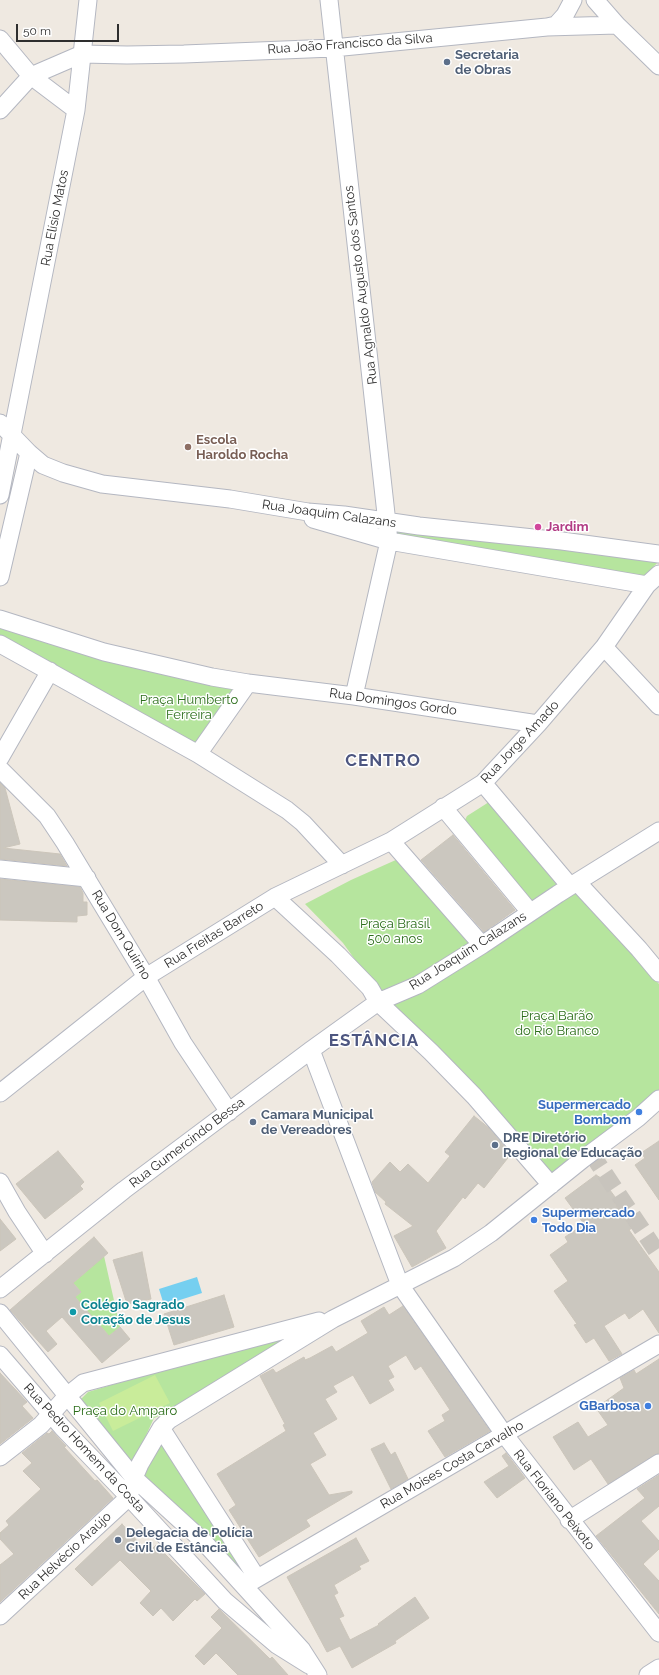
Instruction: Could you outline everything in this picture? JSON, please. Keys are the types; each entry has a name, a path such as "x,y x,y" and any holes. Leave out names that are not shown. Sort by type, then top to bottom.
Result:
{"street":[{"name":"Rua Elísio Matos","path":"0,495 76,110 88,0"},
{"name":"Rua Agnaldo Augusto dos Santos","path":"329,0 389,540 354,696"},
{"path":"547,27 556,25 565,15 573,0"},
{"path":"595,0 617,25 659,66"},
{"name":"Rua João Francisco da Silva","path":"82,54 162,54 334,48 547,27 617,25"},
{"path":"0,39 31,76 76,110"},
{"path":"0,110 31,76 82,54"},
{"name":"Rua Joaquim Calazans","path":"0,423 29,453 44,465 63,473 102,484 388,522 562,541 659,554"},
{"path":"0,577 29,453"},
{"path":"273,506 336,526 389,540 653,580"},
{"name":"Rua Jorge Amado","path":"342,865 391,841 483,784 538,724 604,648 653,580"},
{"path":"0,619 104,652 248,684 198,754"},
{"path":"0,644 198,754 287,810 303,823 342,865"},
{"path":"604,648 659,706"},
{"path":"0,758 50,671"},
{"name":"Rua Domingos Gordo","path":"248,684 354,696 538,724"},
{"name":"Rua Dom Quirino","path":"0,769 47,816 87,878 146,977 183,1043 229,1112"},
{"path":"483,784 574,884 619,927 659,973"},
{"path":"443,808 530,912"},
{"name":"Rua Joaquim Calazans","path":"378,1002 418,985 482,946 530,912 659,831"},
{"path":"391,841 482,946"},
{"name":"Rua Freitas Barreto","path":"0,1093 146,977 275,897 342,865"},
{"path":"0,869 87,878"},
{"path":"275,897 338,955 370,988 378,1002 431,1052 474,1096 551,1184"},
{"name":"Rua Gumercindo Bessa","path":"0,1289 124,1190 311,1050 378,1002"},
{"name":"Rua Floriano Peixoto","path":"311,1050 400,1285 504,1434 569,1520 659,1633"},
{"path":"0,1457 41,1425 67,1396 83,1383 333,1319 459,1255 491,1233 551,1184 638,1118 659,1099"},
{"path":"0,1182 17,1212 45,1254"},
{"name":"Rua Pedro Homem da Costa","path":"0,1313 134,1478 250,1582"},
{"name":"Rua Pedro Homem da Costa","path":"134,1478 140,1464 161,1428 169,1420 186,1408 333,1319"},
{"name":"Rua Moises Costa Carvalho","path":"250,1582 659,1344"},
{"name":"Rua Pedro Homem da Costa","path":"0,1355 51,1414 225,1601 277,1645 315,1671"},
{"name":"Rua Pedro Homem da Costa","path":"161,1428 250,1582 302,1650 315,1671"},
{"path":"569,1520 659,1463"},
{"path":"129,1497 134,1478"},
{"name":"Rua Helvécio Araújo","path":"0,1616 129,1497"},
{"path":"648,1675 659,1668"}],"green space":[{"path":"396,526 659,561 641,580 396,537"},
{"name":"Praça Humberto Ferreira","path":"0,622 249,683 204,760 0,642"},
{"path":"500,795 570,878 530,906 465,820 467,816"},
{"name":"Praça Brasil 500 anos","path":"398,859 471,943 382,997 343,943 305,904 351,880"},
{"name":"Praça Barão do Rio Branco","path":"574,890 659,984 659,1090 552,1175 393,1005"},
{"path":"104,1256 120,1327 109,1336 75,1297 81,1292 73,1283"},
{"name":"Praça do Amparo","path":"323,1321 214,1392 154,1418 131,1464 78,1402 88,1392"},
{"path":"155,1375 170,1403 113,1431 99,1403"},
{"name":"Praça do Amparo","path":"159,1441 246,1576 142,1477"}],"water":[{"path":"197,1277 202,1293 164,1305 159,1289"}],"building":[{"path":"0,783 5,788 20,844 3,848 60,854 67,866 0,859"},
{"path":"453,835 515,910 484,932 421,860"},
{"path":"0,879 80,887 83,893 83,902 87,902 87,915 77,916 77,922 0,920"},
{"path":"474,1116 489,1128 511,1154 484,1188 478,1183 465,1199 463,1197 436,1231 446,1248 412,1267 394,1236 413,1226 385,1204 386,1202 375,1192 372,1182 390,1162 400,1172 408,1164 428,1183 450,1156 445,1152"},
{"path":"659,1141 659,1200 635,1165 645,1158 641,1153"},
{"path":"58,1151 84,1182 80,1186 83,1189 45,1219 16,1184"},
{"path":"596,1175 601,1178 618,1201 614,1203 632,1228 629,1230 659,1272 659,1333 643,1309 629,1319 625,1313 604,1326 622,1354 609,1361 594,1338 586,1343 574,1325 577,1324 554,1291 568,1281 550,1255 568,1242 565,1237 584,1224 565,1198"},
{"path":"0,1219 16,1239 0,1251"},
{"name":"Colégio Sagrado Coração de Jesus","path":"94,1237 108,1253 73,1283 81,1292 75,1297 109,1336 120,1327 130,1339 102,1363 62,1317 46,1331 57,1344 48,1352 10,1310"},
{"path":"142,1252 151,1299 127,1304 113,1260"},
{"path":"224,1295 234,1327 174,1345 164,1314"},
{"path":"403,1306 490,1431 445,1457 428,1431 445,1421 442,1415 450,1410 421,1366 415,1370 406,1355 388,1366 394,1377 388,1380 394,1390 370,1404 353,1375 333,1386 337,1392 325,1399 337,1419 313,1433 326,1455 310,1464 329,1495 352,1491 352,1493 306,1520 310,1526 259,1557 229,1510 236,1505 217,1474 286,1431 283,1425 285,1424 260,1376 273,1369 276,1373 304,1357 305,1360 332,1346 336,1352 368,1333 361,1321 384,1307 389,1315"},
{"path":"659,1359 659,1453 608,1484 591,1459 574,1470 553,1437 578,1422 588,1437 608,1425 596,1408 624,1388 620,1378 634,1370 636,1374"},
{"path":"0,1373 27,1402 22,1406 33,1418 0,1444"},
{"path":"52,1431 66,1446 64,1447 95,1481 97,1480 113,1498 0,1602 0,1565 14,1554 0,1539 0,1533 9,1525 6,1521 41,1489 23,1471 32,1463 22,1453 47,1433 49,1434"},
{"path":"384,1443 391,1455 395,1452 408,1479 391,1489 371,1449"},
{"path":"506,1453 525,1478 497,1498 484,1482 509,1466 502,1456"},
{"path":"659,1475 659,1506 641,1521 659,1541 659,1549 643,1564 659,1581 659,1614 596,1536 645,1498 637,1489"},
{"path":"122,1524 148,1553 156,1545 205,1594 197,1601 195,1599 173,1621 161,1608 153,1616 140,1603 151,1591 120,1560 92,1586 75,1569"},
{"path":"356,1538 369,1561 359,1566 361,1569 334,1585 338,1593 334,1595 344,1616 339,1618 350,1640 379,1625 378,1624 415,1597 429,1618 395,1641 396,1643 352,1668 340,1646 327,1652 287,1577"},
{"path":"219,1609 270,1659 272,1657 288,1675 238,1675 216,1653 204,1665 195,1656 222,1628 211,1617"}],"tunnel":[{"path":"591,1153 659,1255"}],"place":[{"name":"Secretaria de Obras","path":"447,62"},
{"name":"Escola Haroldo Rocha","path":"188,447"},
{"name":"Jardim","path":"538,527"},
{"name":"Supermercado Bombom","path":"639,1112"},
{"name":"Camara Municipal de Vereadores","path":"253,1122"},
{"name":"DRE Diretório Regional de Educação","path":"495,1145"},
{"name":"Supermercado Todo Dia","path":"534,1220"},
{"name":"Colégio Sagrado Coração de Jesus","path":"73,1312"},
{"name":"GBarbosa","path":"648,1406"},
{"name":"Delegacia de Polícia Civil de Estância","path":"118,1540"}],"district":[{"name":"CENTRO","path":"383,761"},
{"name":"ESTÂNCIA","path":"374,1041"}]}
